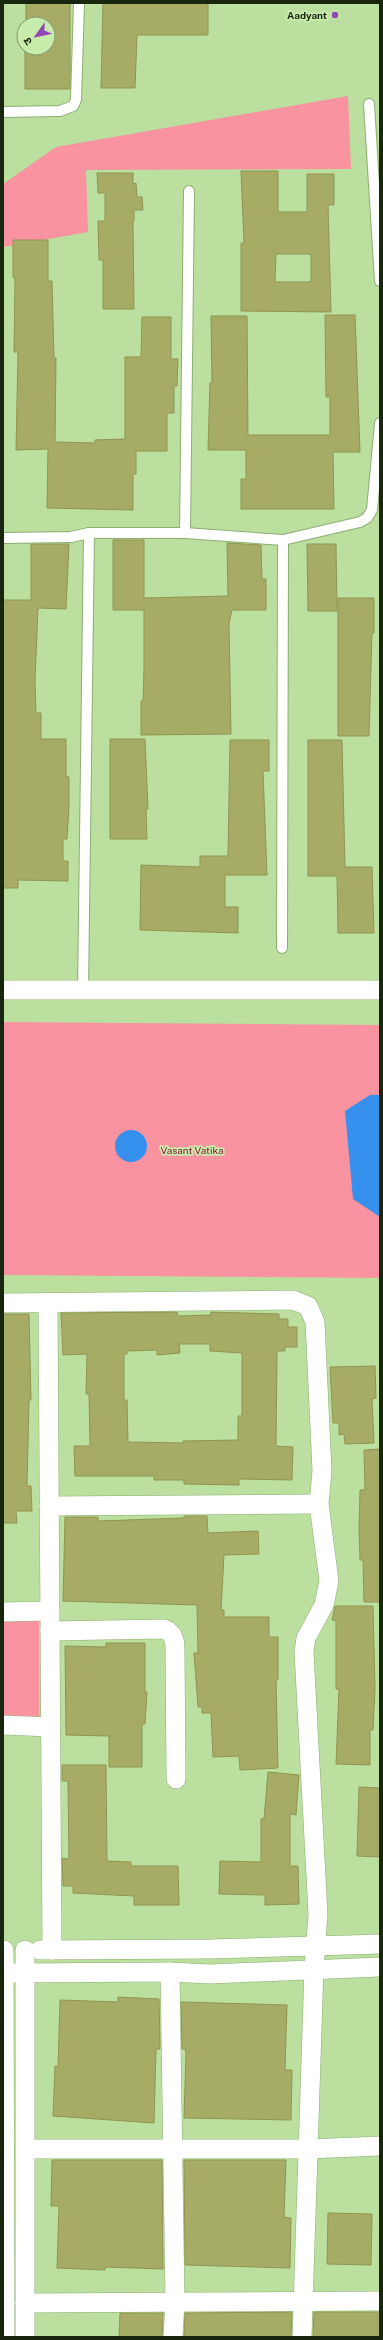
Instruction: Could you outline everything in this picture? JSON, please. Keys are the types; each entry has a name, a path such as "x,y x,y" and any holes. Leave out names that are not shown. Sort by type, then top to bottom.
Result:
{"street":[{"path":"3,990 380,990"},
{"path":"3,1303 292,1300 308,1306 315,1322 322,1471 319,1504 329,1581 324,1605 306,1638 304,1652 318,1914 314,1944 302,2337"},
{"path":"48,1302 52,1950"},
{"path":"49,1506 319,1504"},
{"path":"3,1612 50,1611"},
{"path":"50,1631 164,1629 171,1632 175,1640 176,1779"},
{"path":"3,1725 51,1727"},
{"path":"5,2337 3,1950 211,1949 314,1944 380,1944"},
{"path":"25,1950 25,2337"},
{"path":"4,1973 170,1972 210,1974 314,1968 380,1967"},
{"path":"170,1972 175,2302 173,2337"},
{"path":"26,2149 307,2149 380,2146"},
{"path":"25,2303 380,2301"}],"lane":[{"path":"3,112 60,111 73,106 76,100 79,3"},
{"path":"369,104 380,281"},
{"path":"185,533 189,192"},
{"path":"3,538 72,537 89,533 185,533 283,540 353,524 367,518 372,510 380,423"},
{"path":"83,991 89,533"},
{"path":"282,948 283,540"}],"green space":[{"path":"348,96 351,169 86,170 88,232 3,247 3,184 56,147"},
{"name":"Vasant Vatika","path":"3,1022 380,1025 380,1278 3,1275"},
{"path":"39,1614 39,1723 3,1722 3,1615"}],"water":[{"path":"370,1095 380,1095 380,1217 353,1199 345,1111"},
{"path":"131,1130 140,1133 144,1137 147,1146 144,1155 140,1159 131,1162 122,1159 118,1155 115,1146 118,1137 122,1133"}],"building":[{"path":"26,3 70,3 70,89 25,89 25,56 56,56 56,16 26,16"},
{"path":"103,3 208,3 208,35 137,35 135,88 101,88"},
{"path":"241,171 278,171 278,212 307,212 307,174 334,174 334,205 328,205 331,312 241,311 241,243 244,243","holes":["276,254 311,254 311,282 275,282"]},
{"path":"97,173 133,173 133,184 136,183 137,197 142,197 143,210 134,210 133,221 134,309 103,309 103,260 99,260 98,221 105,221 105,193 98,193"},
{"path":"13,240 48,240 48,281 52,281 54,358 56,358 55,442 95,443 95,440 125,439 125,357 141,357 142,317 171,317 171,359 178,359 177,386 174,386 174,413 167,413 167,451 136,451 136,474 133,474 133,510 47,508 48,449 16,450 18,352 14,352 15,278 13,278"},
{"path":"325,315 355,315 360,452 333,452 334,509 241,509 241,479 246,479 246,450 208,450 210,383 212,383 211,316 247,316 248,435 330,435 330,397 326,397"},
{"path":"113,540 144,540 144,598 228,596 227,543 261,545 262,579 266,579 266,610 232,610 229,623 231,734 141,735 141,701 143,701 144,668 144,610 113,610"},
{"path":"31,544 69,544 66,609 38,608 35,680 36,713 41,713 41,739 66,739 66,777 69,777 69,807 67,839 63,839 63,861 68,861 68,881 18,880 18,888 3,888 3,600 31,600"},
{"path":"307,544 336,544 337,611 308,611"},
{"path":"338,598 374,598 374,633 372,633 369,736 338,736"},
{"path":"110,739 145,739 148,809 146,809 147,839 110,839"},
{"path":"230,740 269,740 269,771 263,771 267,875 225,875 225,907 238,907 238,933 140,930 141,865 200,867 200,856 228,856"},
{"path":"308,740 342,740 345,867 372,867 374,933 338,933 337,876 308,876"},
{"path":"177,1312 178,1316 211,1315 211,1312 279,1314 279,1319 288,1319 288,1327 297,1327 297,1347 285,1347 285,1351 277,1351 276,1446 293,1447 292,1480 239,1479 239,1485 184,1484 184,1480 154,1480 154,1476 75,1476 74,1446 90,1446 89,1394 86,1394 87,1354 63,1355 61,1313","holes":["179,1344 210,1344 210,1351 242,1353 242,1416 238,1416 238,1440 183,1441 183,1443 128,1442 127,1400 124,1400 124,1354 127,1354 127,1351 157,1350 157,1355 180,1353"]},
{"path":"3,1314 29,1314 31,1400 29,1400 27,1486 31,1486 32,1511 16,1511 17,1523 3,1523"},
{"path":"375,1366 376,1398 372,1399 374,1443 345,1444 344,1434 339,1435 339,1423 333,1423 330,1367"},
{"path":"380,1449 380,1602 364,1602 363,1560 360,1560 359,1528 360,1490 365,1490 364,1450"},
{"path":"184,1516 207,1516 208,1533 258,1531 259,1554 224,1555 221,1610 224,1610 224,1617 269,1617 269,1637 278,1637 278,1680 276,1680 278,1768 240,1770 239,1756 213,1757 211,1713 202,1713 202,1707 198,1707 194,1653 198,1653 197,1605 63,1601 65,1517 98,1517 98,1521 184,1518"},
{"path":"335,1606 373,1606 375,1689 373,1730 370,1730 370,1765 336,1764 339,1689 336,1689 336,1621 332,1620"},
{"path":"106,1643 145,1643 145,1692 147,1692 145,1724 142,1724 142,1767 109,1767 109,1736 66,1735 65,1646 106,1647"},
{"path":"62,1765 106,1765 107,1861 131,1862 131,1866 178,1866 179,1905 134,1905 134,1896 73,1893 73,1886 63,1886 62,1858 69,1859 68,1781 62,1781"},
{"path":"268,1772 299,1775 296,1815 290,1814 290,1866 298,1866 299,1904 265,1905 265,1895 219,1894 220,1861 261,1862 261,1819 264,1819"},
{"path":"359,1787 380,1788 380,1857 357,1856"},
{"path":"118,1997 159,1999 160,2049 156,2049 154,2123 53,2116 55,2066 58,2067 60,2000 118,2002"},
{"path":"181,2002 287,2005 285,2070 292,2070 291,2120 184,2118 186,2053 185,2049 182,2049"},
{"path":"52,2160 162,2160 163,2269 105,2267 105,2270 57,2268 59,2206 51,2206"},
{"path":"184,2160 286,2160 284,2217 291,2218 290,2268 185,2265"},
{"path":"328,2213 372,2214 371,2265 327,2264"},
{"path":"292,2312 291,2337 184,2337 185,2313"},
{"path":"314,2312 380,2312 380,2337 313,2337"},
{"path":"120,2313 163,2313 162,2337 119,2337"}],"place":[{"name":"Aadyant","path":"335,15"}]}
